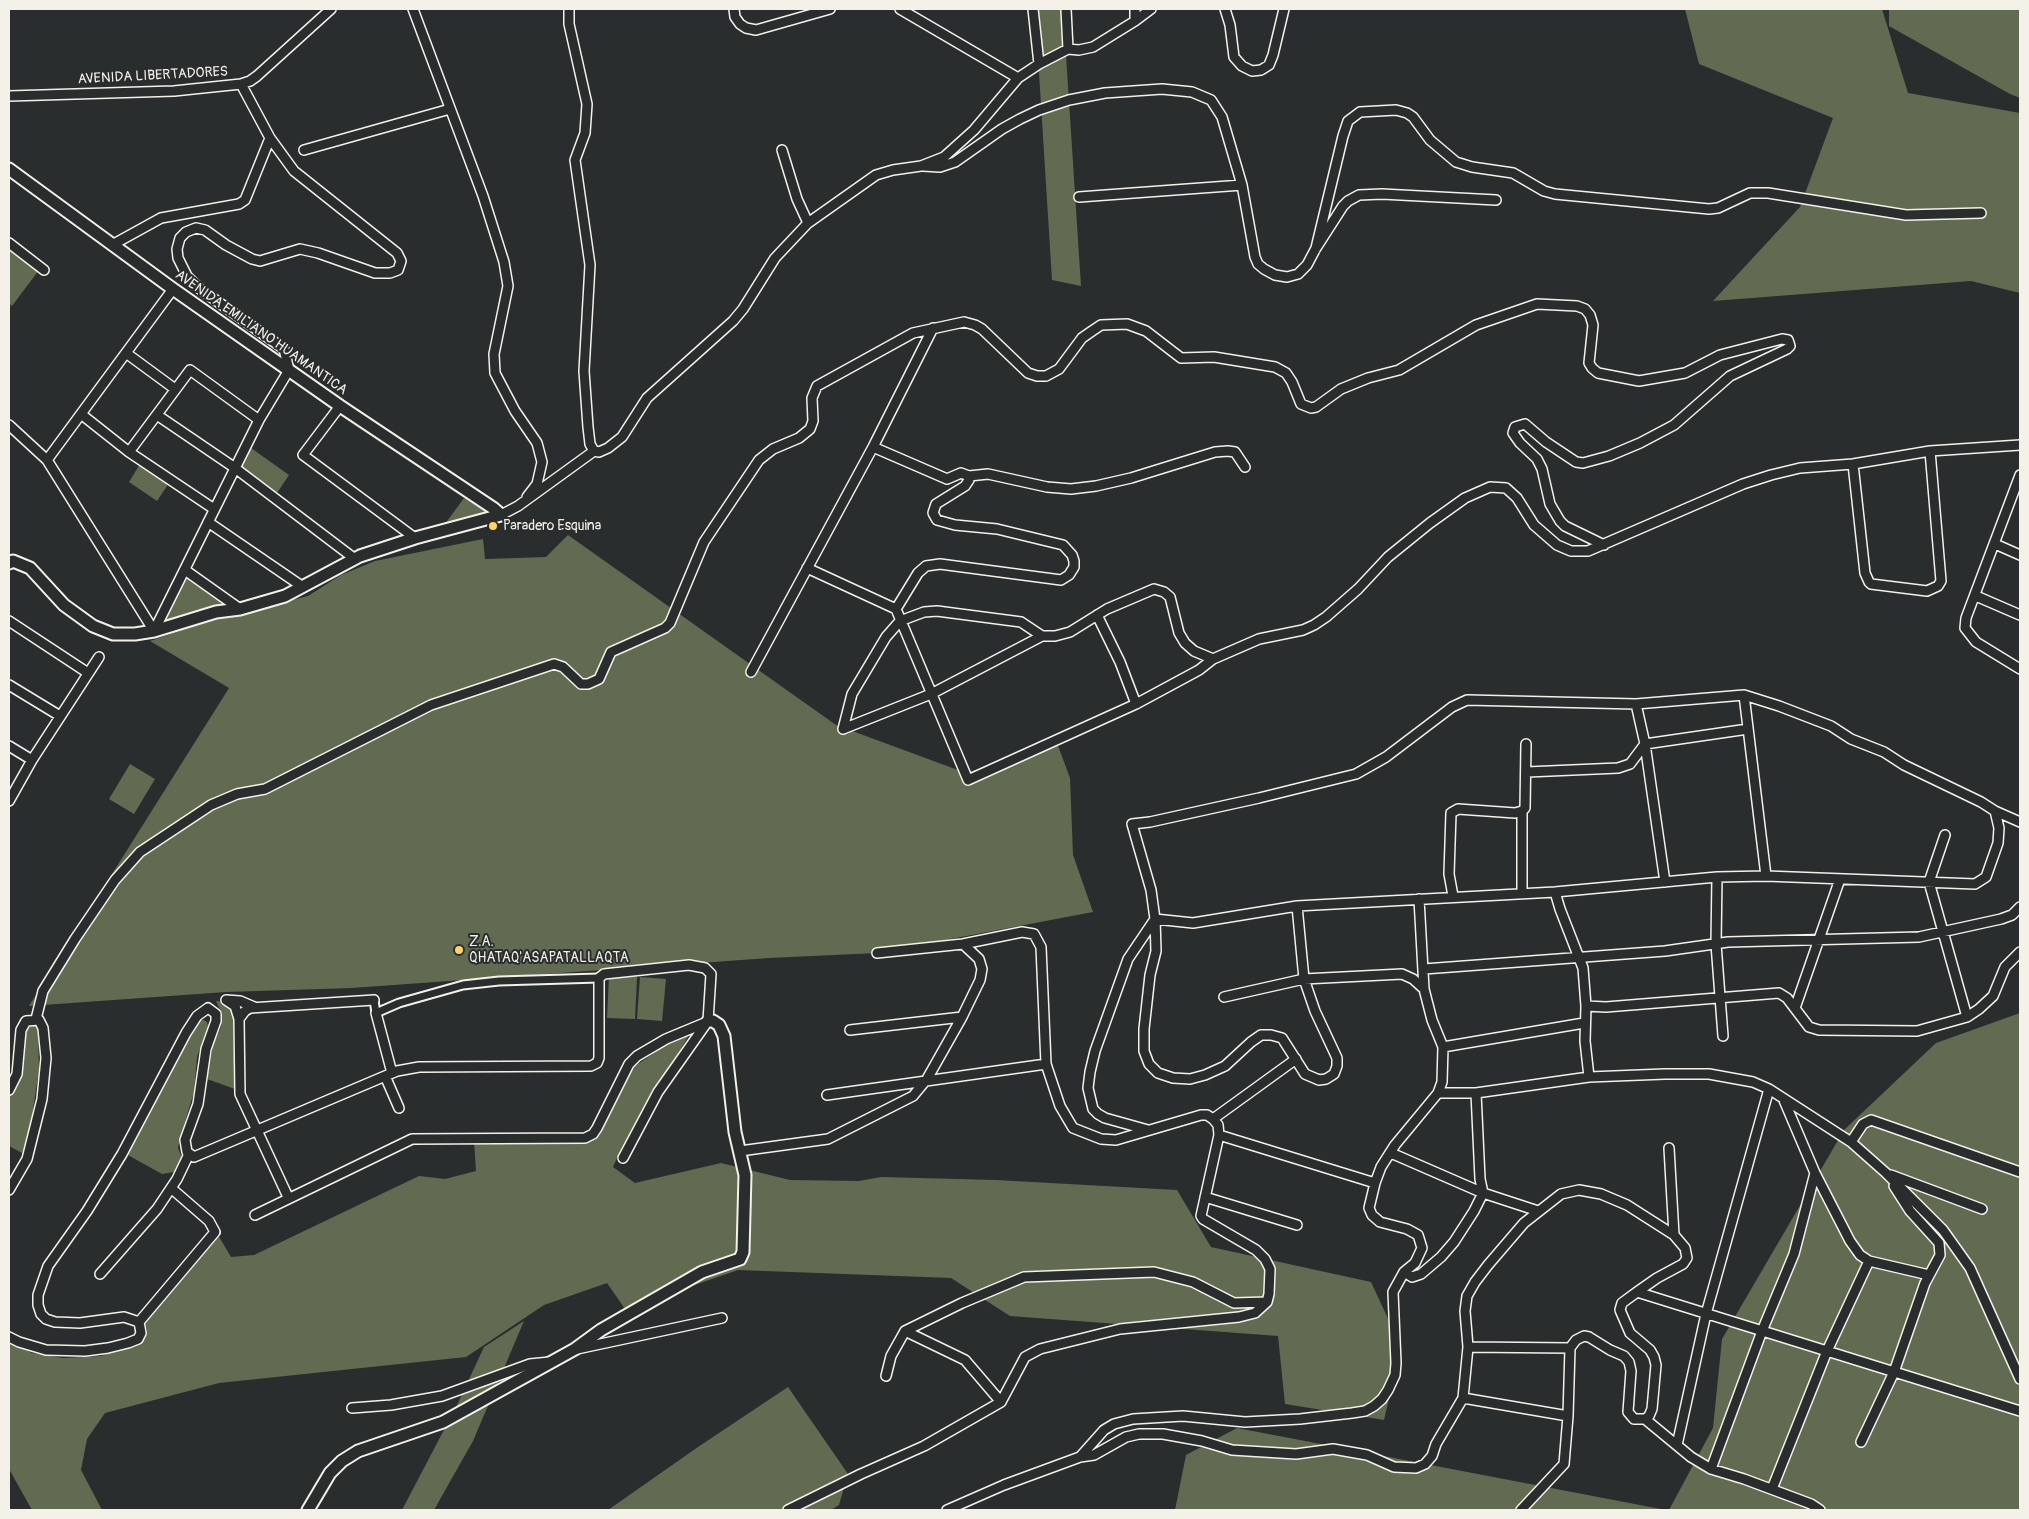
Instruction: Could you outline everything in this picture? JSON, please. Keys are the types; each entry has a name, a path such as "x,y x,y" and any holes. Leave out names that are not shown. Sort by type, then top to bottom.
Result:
{"street":[{"name":"AVENIDA LIBERTADORES","path":"9,96 174,91 241,84 257,76 331,9"},
{"path":"413,9 483,196 504,262 508,286 494,354 495,374 537,443 542,462 537,484 518,506"},
{"path":"569,9 569,24 588,104 585,133 575,160 590,265 584,371 590,444 594,451"},
{"path":"734,9 735,17 740,24 746,28 756,30 830,9"},
{"path":"900,9 1018,78"},
{"path":"1033,9 1039,64"},
{"path":"1066,9 1068,49"},
{"path":"1134,9 1135,21"},
{"path":"921,166 944,157 974,130 1018,78 1039,64 1068,49 1079,50 1093,47 1151,9"},
{"path":"1225,9 1230,26 1234,57 1242,66 1252,71 1261,70 1269,65 1284,9"},
{"path":"154,631 258,420 289,370 284,349 200,289 186,276 176,249 183,234 196,228 205,230 244,256 260,261 300,249 318,253 375,273 390,273 398,270 401,261 398,253 294,171 270,138 241,84"},
{"path":"9,563 13,561 30,568 64,606 93,626 113,634 123,635 154,631 216,612 240,609 285,596 355,559 415,538 501,516 518,506 594,451 599,452 608,448 622,437 647,398 733,321 743,309 775,258 808,223 876,175 892,170 921,166 940,167 955,162 1014,123 1039,110 1069,100 1105,92 1162,90 1192,92 1211,100 1222,117 1242,185 1255,257 1258,264 1275,276 1287,277 1298,274 1307,265 1343,206 1359,195 1382,194 1496,200"},
{"path":"304,150 450,109"},
{"path":"1316,248 1342,136 1348,121 1360,112 1396,110 1413,117 1430,140 1456,162 1472,167 1513,173 1544,191 1555,194 1709,209 1718,208 1750,193 1768,193 1906,215 1981,213"},
{"path":"112,245 160,218 239,204 245,200 270,138"},
{"path":"782,150 797,199 808,223"},
{"name":"AVENIDA EMILIANO HUAMANTICA","path":"9,169 173,290 340,406 493,508 501,516"},
{"path":"1079,197 1242,185"},
{"path":"9,243 44,270"},
{"path":"47,460 173,290"},
{"path":"36,1019 44,991 75,939 115,880 140,852 211,805 236,794 265,789 431,705 554,664 563,667 581,684 588,684 599,679 611,652 660,631 670,623 704,542 759,460 773,449 799,438 810,429 813,421 812,398 816,386 913,333 964,322 975,325 1028,373 1036,376 1046,376 1059,368 1068,359 1082,338 1092,330 1101,325 1127,324 1146,331 1181,358 1214,357 1275,367 1286,373 1301,404 1311,408 1316,407 1341,390 1368,378 1399,370 1476,325 1537,304 1577,306 1584,309 1590,315 1593,325 1589,363 1592,368 1598,373 1639,381 1685,374 1720,355 1782,339 1788,340 1790,346 1786,349 1730,376 1674,425 1640,443 1609,456 1583,463 1576,462 1546,442 1525,424 1515,426 1513,433 1536,459 1542,469 1550,504 1560,521 1565,526 1604,545"},
{"path":"751,672 873,447 933,328"},
{"path":"126,353 175,390"},
{"path":"129,452 190,370 258,420"},
{"path":"340,406 303,455 415,538"},
{"path":"81,414 129,452 214,509"},
{"path":"158,415 235,468 355,559"},
{"path":"9,425 47,460 154,631"},
{"path":"807,568 896,609 968,780 1136,704 1199,670 1213,659 1259,639 1303,630 1314,625 1358,589 1388,557 1430,523 1464,498 1490,487 1506,488 1517,498 1534,525 1557,545 1571,551 1588,551 1757,479 1800,468 1853,464 1930,451 2020,445"},
{"path":"873,447 947,479 961,473 969,476 988,474 1047,487 1071,489 1096,486 1131,478 1215,452 1235,452 1245,467"},
{"path":"1853,464 1865,573 1869,582 1872,584 1927,591 1938,586 1941,580 1930,451"},
{"path":"2020,475 2017,493 1966,618 1966,628 1976,642 2020,669"},
{"path":"896,609 918,572 926,566 940,564 1062,580 1069,575 1074,567 1072,555 1063,545 997,529 955,525 937,520 933,514 936,504 965,486 969,476"},
{"path":"208,522 303,587"},
{"path":"1995,544 2020,555"},
{"path":"185,570 240,609"},
{"path":"1042,636 1020,622 937,611 914,614 900,621 886,637 852,694 843,729 931,694 1042,636 1055,636 1070,632 1129,598 1154,589 1164,592 1170,597 1179,633 1185,643 1194,651 1213,659"},
{"path":"1976,596 2020,615"},
{"path":"1097,615 1120,662 1136,704"},
{"path":"9,621 88,673"},
{"path":"9,801 32,760 100,657"},
{"path":"9,686 60,716"},
{"path":"1744,695 1766,876"},
{"path":"1297,906 1304,979 1315,1011 1337,1058 1334,1074 1326,1079 1319,1080 1305,1074 1282,1038 1271,1035 1261,1035 1225,1066 1204,1075 1190,1079 1173,1078 1158,1073 1149,1064 1144,1051 1144,1030 1150,975 1156,951 1156,919 1151,890 1132,824 1150,822 1259,798 1356,774 1386,758 1452,707 1467,700 1636,704 1744,695 1831,726 1851,739 1884,752 1995,811 2020,822"},
{"path":"1636,704 1645,744 1665,882"},
{"path":"1526,772 1618,768 1630,764 1645,744 1748,729"},
{"path":"1522,893 1522,811 1525,808 1526,744"},
{"path":"9,746 32,760"},
{"path":"1453,896 1449,874 1451,813 1458,809 1515,813 1522,811"},
{"path":"1156,919 1193,923 1297,906 1453,896 1555,892 1717,877 1766,876 1975,884 1986,877 1998,843 1999,828 1995,811"},
{"path":"1945,835 1929,882 1967,1017"},
{"path":"1717,877 1716,944 1723,1036"},
{"path":"1795,1008 1840,879"},
{"path":"1555,892 1584,968 1586,1006 1584,1023 1589,1077"},
{"path":"1080,1457 1104,1430 1114,1424 1132,1419 1183,1416 1245,1422 1273,1421 1365,1411 1382,1399 1395,1375 1396,1339 1393,1292 1404,1272 1415,1263 1422,1248 1418,1235 1406,1229 1386,1225 1375,1219 1370,1208 1375,1183 1381,1167 1438,1093 1442,1082 1443,1047 1432,1020 1424,989 1418,899"},
{"path":"1424,969 1665,951 1776,939 1818,940 1919,936 2001,919 2012,915 2020,907"},
{"path":"1148,1130 1105,1118 1098,1114 1093,1109 1088,1088 1095,1051 1128,960 1156,919"},
{"path":"788,1510 860,1474 924,1446 1000,1402 1025,1357 1040,1349 1120,1329 1239,1317 1256,1313 1267,1302 1271,1282 1270,1270 1265,1259 1256,1250 1203,1219 1201,1213 1219,1135 1218,1125 1213,1119 1207,1115 1201,1115 1116,1140 1101,1139 1073,1128 1060,1106 1046,1064 1041,947 1034,934 1022,932 963,944 876,953"},
{"path":"740,1151 828,1139 913,1096 927,1079 962,1017 980,980 982,969 979,959 963,944"},
{"path":"1586,1006 1606,1007 1779,994 1787,998 1800,1018 1809,1027 1819,1030 1917,1030 1967,1017 1993,996 2006,967 2020,952"},
{"path":"376,1013 400,1003 464,985 499,981 599,978 604,974 689,965 705,968 711,974 708,1021 658,1092 623,1158"},
{"path":"1224,997 1304,979 1402,974 1413,979 1424,989"},
{"path":"139,1322 124,1317 80,1323 54,1322 46,1319 41,1314 38,1305 38,1295 48,1266 87,1211 122,1154 186,1032 197,1016 208,1008 216,1014 216,1021 206,1049 198,1104 185,1140 185,1147 189,1154 194,1156 389,1074 419,1068 591,1066 597,1063 599,1058 599,978"},
{"path":"255,1007 240,1001 226,1000 235,1006 239,1019 240,1094 288,1197"},
{"path":"239,1019 246,1009 255,1007 374,1000 389,1074 399,1108"},
{"path":"850,1030 962,1017"},
{"path":"9,1090 17,1074 21,1030 26,1021 36,1019"},
{"path":"9,1190 27,1159 42,1099 46,1058 42,1024 36,1019"},
{"path":"254,1215 412,1139 585,1138 593,1134 597,1128 629,1064 637,1056 666,1038 708,1021 713,1021 719,1025 724,1036 735,1132 745,1175 743,1252 740,1259 702,1272 608,1325 575,1350 443,1422 358,1451 342,1461 330,1473 308,1510"},
{"path":"1443,1047 1584,1023"},
{"path":"1213,1119 1296,1059"},
{"path":"827,1095 927,1079 1046,1064"},
{"path":"1438,1093 1476,1093 1589,1077 1709,1074 1753,1082 1768,1089 1851,1142 1886,1173 1943,1230 1970,1268 2020,1379"},
{"path":"1677,1444 1706,1314 1768,1089"},
{"path":"1404,1272 1412,1276 1421,1274 1441,1257 1454,1242 1474,1211 1483,1192 1480,1178 1476,1093"},
{"path":"1783,1098 1815,1173 1850,1241 1860,1255 1869,1261 1930,1275"},
{"path":"1851,1142 1863,1124 1871,1120 2020,1172"},
{"path":"1219,1135 1375,1183"},
{"path":"1669,1148 1674,1235"},
{"path":"1391,1153 1483,1192 1538,1211"},
{"path":"100,1274 157,1209 171,1188 189,1154"},
{"path":"1711,1469 1762,1331 1794,1254 1815,1173"},
{"path":"1886,1173 1982,1209"},
{"path":"1861,1442 1894,1372 1930,1275 1940,1255 1939,1243 1910,1211 1886,1173"},
{"path":"139,1322 215,1232 209,1221 171,1188"},
{"path":"947,1510 1004,1485 1080,1457 1094,1455 1126,1437 1139,1434 1164,1434 1202,1441 1232,1450 1296,1454 1333,1449 1348,1450 1367,1455 1394,1467 1416,1468 1425,1464 1432,1456 1436,1444 1463,1398 1468,1347 1465,1311 1467,1296 1488,1265 1524,1223 1561,1194 1579,1190 1601,1194 1634,1209 1674,1235 1685,1248 1687,1258 1683,1264 1656,1278 1622,1303 1620,1310 1630,1333 1650,1350 1656,1365 1652,1409 1649,1416 1645,1419"},
{"path":"1205,1197 1297,1225"},
{"path":"1772,1489 1827,1351 1869,1261"},
{"path":"886,1376 891,1356 905,1331 962,1303 1024,1277 1154,1272 1193,1282 1234,1303 1267,1302"},
{"path":"1637,1292 2020,1411"},
{"path":"575,1350 722,1318"},
{"path":"9,1336 19,1342 46,1350 85,1351 108,1348 138,1339 141,1333 139,1322"},
{"path":"905,1331 965,1360 1000,1402"},
{"path":"1521,1510 1564,1464 1568,1416 1570,1348 1576,1340 1584,1336 1624,1356 1629,1362 1631,1371 1628,1412 1634,1419 1645,1419 1692,1458 1711,1469 1772,1489 1811,1504 1820,1510"},
{"path":"1468,1347 1570,1348"},
{"path":"352,1408 391,1405 442,1396 530,1364 553,1362"},
{"path":"1463,1398 1568,1416"}],"green space":[{"path":"1035,9 1063,9 1081,286 1052,280"},
{"path":"1685,9 1882,9 1908,93 2020,113 2020,293 1971,281 1713,301 1800,207 1833,118 1699,64"},
{"path":"1889,9 2020,9 2020,98 1889,26"},
{"path":"9,247 39,270 12,306 9,303"},
{"path":"251,448 289,475 275,496 235,468"},
{"path":"140,464 169,483 157,501 129,482"},
{"path":"464,498 491,514 442,528"},
{"path":"568,535 836,725 966,773 1057,743 1070,778 1073,855 1093,912 877,953 769,958 352,988 226,992 29,1006 229,688 150,641 215,619 308,596 341,575 375,561 483,539 485,559 546,557"},
{"path":"185,570 240,609 154,631"},
{"path":"130,764 155,779 134,814 109,799"},
{"path":"609,976 637,977 635,1019 607,1018"},
{"path":"640,977 666,979 662,1021 637,1019"},
{"path":"216,1001 226,1002 233,1009 237,1077 235,1089 207,1079 213,1045 221,1027 222,1014"},
{"path":"2020,1013 2020,1510 1669,1510 1713,1428 1722,1339 1844,1130 1936,1043"},
{"path":"199,1020 207,1022 208,1026 197,1057 194,1092 178,1148 182,1158 174,1172 162,1174 126,1154 163,1088 192,1029"},
{"path":"34,1021 38,1026 39,1070 29,1135 22,1153 9,1146 9,1096 17,1087 21,1076 25,1026"},
{"path":"689,1035 620,1151 613,1167 635,1183 721,1163 790,1180 859,1181 881,1177 996,1180 1177,1190 1211,1247 1371,1282 1391,1325 1394,1377 1384,1420 1285,1404 1278,1336 1010,1316 951,1278 738,1270 625,1309 607,1283 544,1305 466,1357 219,1383 105,1413 87,1439 81,1470 102,1510 32,1510 9,1469 9,1341 32,1353 63,1358 101,1356 137,1344 145,1339 147,1330 145,1322 218,1235 231,1257 254,1255 419,1176 445,1179 476,1171 474,1141 586,1142 596,1137 613,1107 619,1090 635,1066 663,1047"},
{"path":"524,1321 473,1441 434,1510 402,1510 458,1403 484,1347"},
{"path":"788,1387 848,1474 839,1505 831,1510 608,1510 698,1447"},
{"path":"1237,1428 1666,1510 1175,1510 1186,1455"}],"place":[{"name":"Paradero Esquina","path":"493,526"},
{"name":"Z.A. QHATAQ'ASAPATALLAQTA","path":"459,950"}]}
